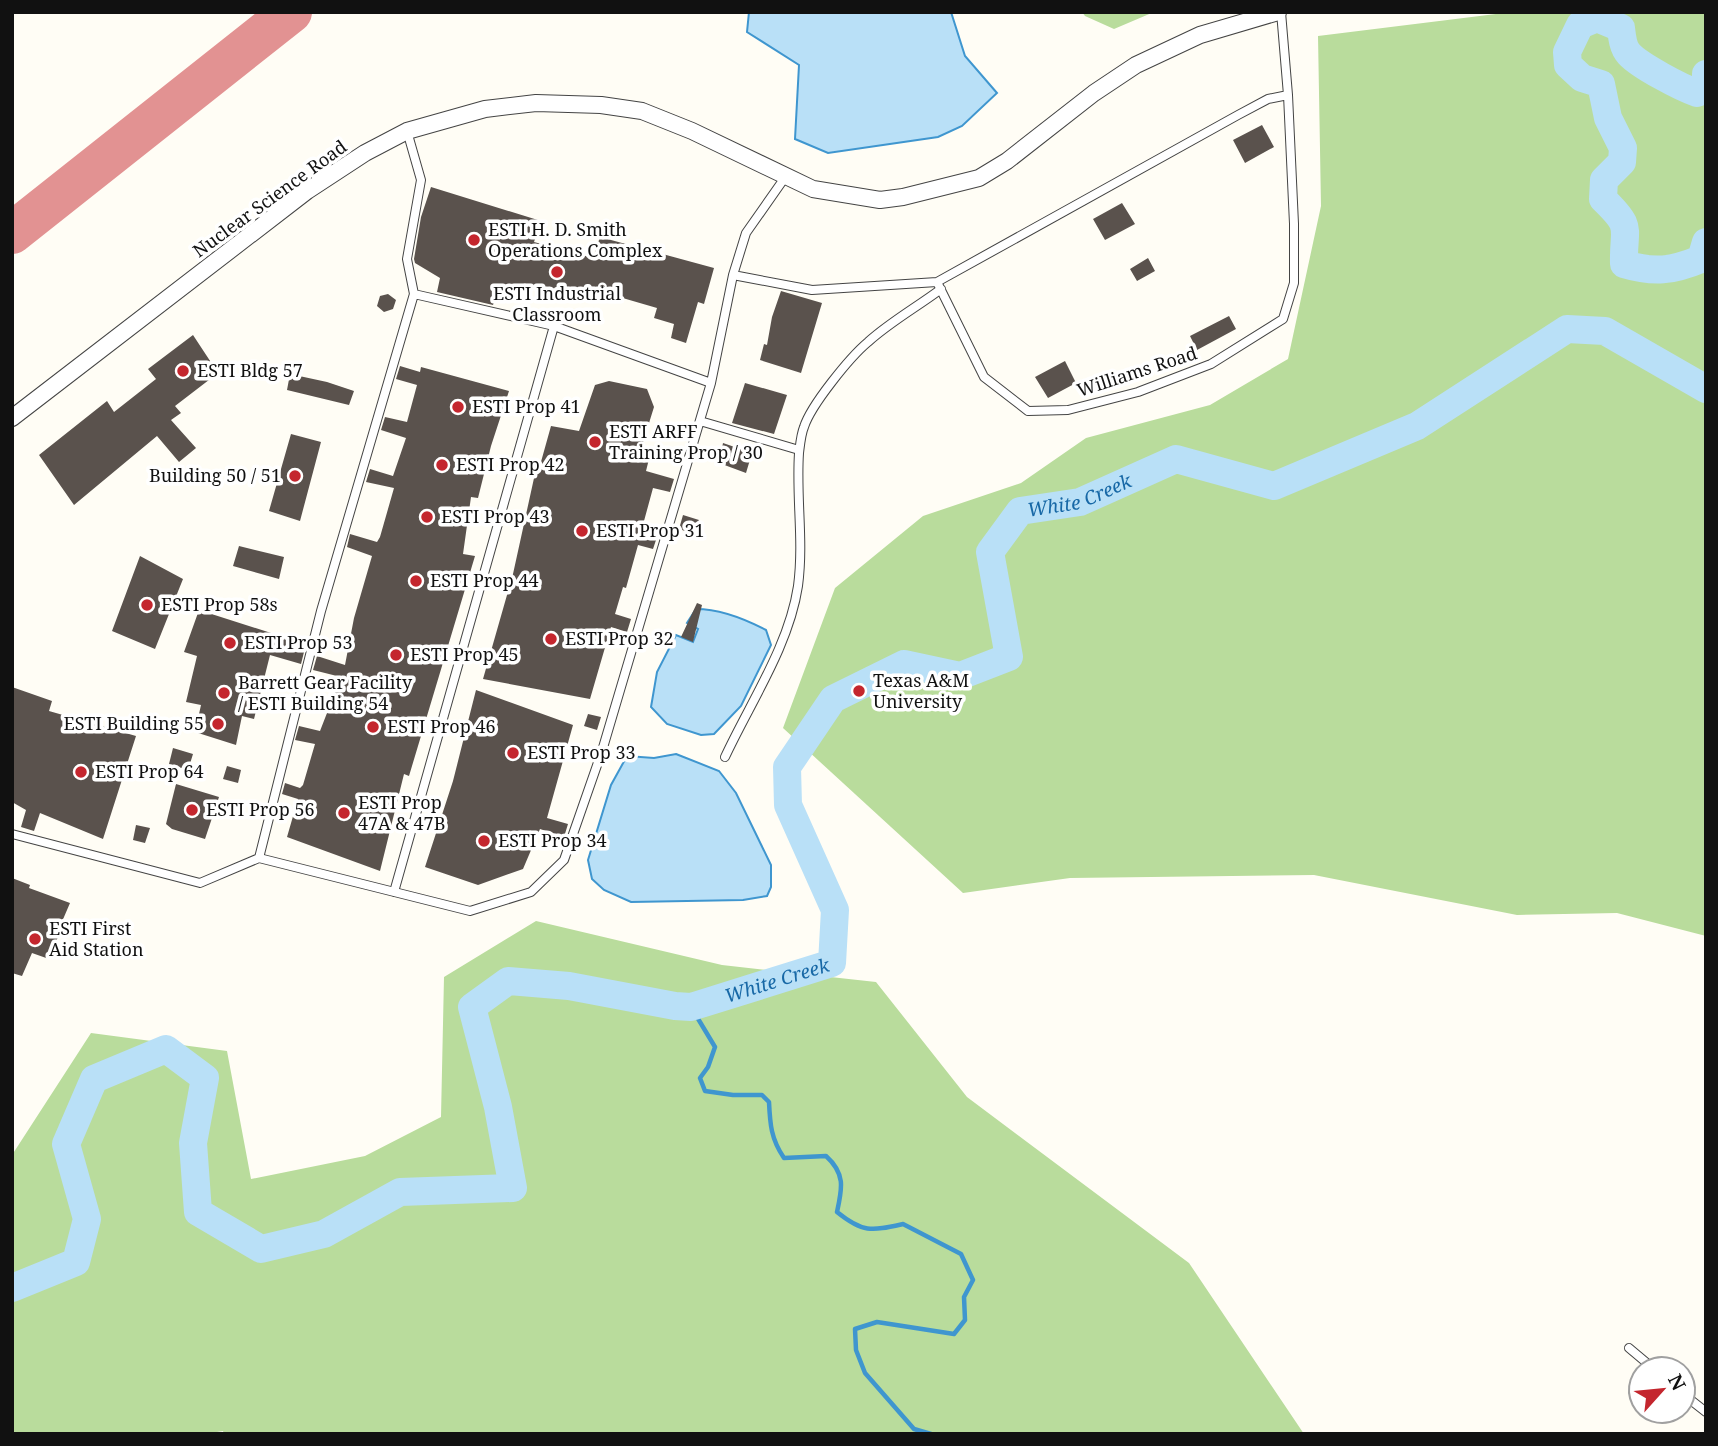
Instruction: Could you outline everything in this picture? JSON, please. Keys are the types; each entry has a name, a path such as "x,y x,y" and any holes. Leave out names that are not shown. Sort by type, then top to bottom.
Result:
{"street":[{"name":"Nuclear Science Road","path":"12,418 307,191 365,153 407,131 485,109 536,103 601,105 642,111 692,131 813,189 880,200 903,197 979,178 1007,161 1094,93 1136,65 1200,35 1279,12"}],"lane":[{"name":"Williams Road","path":"939,285 984,377 1028,411 1068,410 1138,392 1211,364 1283,319 1294,283 1294,224 1288,95 1279,12"},
{"path":"724,757 761,687 791,615 798,586 802,532 798,497 799,450 804,426 841,370 867,342 939,285 1238,115 1268,99 1288,95"},
{"path":"259,858 321,611 414,294 407,259 421,180 407,131"},
{"path":"12,834 200,883 259,858 470,911 531,892 564,860 605,742 712,383 733,275 746,233 786,176"},
{"path":"733,275 812,290 939,285"},
{"path":"414,294 554,326 712,383"},
{"path":"394,892 554,326"},
{"path":"700,421 799,450"},
{"path":"1629,1348 1637,1355"}],"green space":[{"path":"1082,12 1154,12 1114,29 1085,16"},
{"path":"1512,12 1706,12 1706,936 1617,913 1517,915 1314,875 1070,878 963,893 783,728 835,588 923,516 1021,483 1086,438 1210,405 1288,359 1321,206 1318,36"},
{"path":"536,921 722,965 876,982 967,1097 1189,1263 1304,1434 224,1434 223,1431 205,1434 12,1434 12,1155 91,1033 227,1051 251,1179 365,1156 441,1117 444,977"}],"water":[{"path":"749,12 951,12 965,56 997,93 962,126 938,137 828,153 795,139 799,65 747,32"},
{"path":"696,609 723,613 758,626 766,630 771,645 741,706 714,734 701,735 667,724 651,707 657,672 676,635 693,642 698,629 687,623"},
{"path":"676,754 719,771 736,793 771,865 771,887 767,896 743,900 631,902 604,890 592,879 588,860 611,785 627,756 654,758"}],"building":[{"path":"1262,125 1274,147 1245,163 1233,140"},
{"path":"431,187 541,221 534,242 593,258 600,237 714,268 704,304 698,302 686,343 671,338 674,324 654,318 657,308 602,292 599,302 565,294 564,297 521,285 517,298 497,294 493,305 437,292 440,278 415,263 414,259 421,217"},
{"path":"1122,203 1135,224 1105,240 1093,219"},
{"path":"1148,258 1155,271 1137,281 1130,269"},
{"path":"781,291 822,303 801,373 760,360 764,344 767,345 772,317"},
{"path":"388,294 396,300 393,309 384,312 377,306 380,296"},
{"path":"1229,316 1236,329 1197,350 1190,336"},
{"path":"193,335 218,373 175,406 181,413 171,420 196,448 179,462 157,436 74,505 39,455 107,401 114,412 156,379 148,369"},
{"path":"1065,361 1076,383 1048,398 1035,377"},
{"path":"400,366 420,372 421,367 509,391 478,498 471,497 463,554 475,556 409,776 404,774 380,871 287,837 298,799 282,794 285,783 300,788 303,785 315,744 295,740 299,726 320,731 341,677 313,670 317,656 345,665 354,618 372,556 347,547 350,534 377,542 394,488 366,482 370,469 393,476 406,438 381,430 385,417 407,422 417,385 396,379"},
{"path":"290,374 354,391 349,405 287,390"},
{"path":"609,381 647,389 654,407 640,452 650,455 646,471 674,479 670,492 653,488 641,532 657,537 653,549 638,545 626,588 623,587 615,614 631,619 627,632 611,627 590,699 483,679 513,574 536,469 539,469 551,426 579,431 595,385"},
{"path":"745,383 787,395 774,434 732,423"},
{"name":"Building 50 / 51","path":"291,434 321,442 300,521 269,511"},
{"path":"723,443 752,453 746,473 719,463"},
{"path":"683,515 699,520 694,534 679,529"},
{"path":"239,546 284,557 279,579 233,566"},
{"name":"ESTI Prop 58s","path":"140,556 183,579 155,649 112,631"},
{"path":"697,603 702,605 693,642 681,637"},
{"path":"199,610 296,641 294,648 304,652 301,664 270,655 254,719 242,716 236,745 195,732 201,705 186,702 197,656 184,652"},
{"name":"ESTI Prop 64","path":"12,687 52,701 49,711 136,736 103,839 40,813 34,831 21,827 26,810 12,802"},
{"path":"476,690 573,725 547,818 568,824 564,837 540,829 523,869 478,885 425,867 453,781"},
{"path":"588,714 601,717 597,730 584,726"},
{"path":"173,748 193,754 188,770 169,764"},
{"path":"227,766 241,770 238,783 223,779"},
{"name":"ESTI Prop 56","path":"176,784 219,797 205,839 172,829 166,824"},
{"path":"136,825 150,828 145,843 133,840"},
{"path":"12,878 30,885 29,888 70,903 49,959 32,953 22,976 12,973"}],"waterway":[{"name":"White Creek","path":"1706,74 1706,81 1697,93 1672,82 1629,54 1624,46 1621,28 1597,18 1580,25 1567,52 1568,65 1582,78 1601,84 1608,118 1623,148 1622,162 1604,180 1603,199 1619,216 1625,229 1624,264 1654,270 1681,266 1701,259 1706,242"},
{"name":"White Creek","path":"12,1288 76,1262 87,1219 66,1144 94,1079 166,1049 205,1078 193,1143 198,1212 261,1249 324,1234 400,1192 513,1188 498,1107 472,1007 508,981 569,986 691,1007 832,963 835,910 788,805 787,767 833,699 904,664 960,676 1009,657 990,552 1020,511 1080,502 1176,459 1274,486 1417,426 1567,329 1605,331 1706,389"},
{"path":"691,1007 715,1047 708,1067 700,1078 705,1091 762,1095 769,1102 772,1131 784,1158 826,1156 837,1169 841,1182 837,1212 861,1227 875,1229 903,1224 961,1254 973,1280 964,1297 965,1320 954,1334 877,1322 855,1329 856,1350 865,1373 914,1429 931,1434"}],"taxiway":[{"path":"12,233 291,12"}],"place":[{"name":"ESTI H. D. Smith Operations Complex","path":"474,240"},
{"name":"ESTI Industrial Classroom","path":"557,272"},
{"name":"ESTI Bldg 57","path":"183,371"},
{"name":"ESTI Prop 41","path":"458,407"},
{"name":"ESTI ARFF Training Prop / 30","path":"595,442"},
{"name":"ESTI Prop 42","path":"442,465"},
{"name":"Building 50 / 51","path":"295,476"},
{"name":"ESTI Prop 43","path":"427,517"},
{"name":"ESTI Prop 31","path":"582,531"},
{"name":"ESTI Prop 44","path":"416,581"},
{"name":"ESTI Prop 58s","path":"147,605"},
{"name":"ESTI Prop 32","path":"551,639"},
{"name":"ESTI Prop 53","path":"230,643"},
{"name":"ESTI Prop 45","path":"396,655"},
{"name":"Texas A&M University","path":"859,691"},
{"name":"Barrett Gear Facility / ESTI Building 54","path":"224,693"},
{"name":"ESTI Building 55","path":"218,724"},
{"name":"ESTI Prop 46","path":"373,727"},
{"name":"ESTI Prop 33","path":"513,753"},
{"name":"ESTI Prop 64","path":"81,772"},
{"name":"ESTI Prop 56","path":"192,810"},
{"name":"ESTI Prop 47A & 47B","path":"344,813"},
{"name":"ESTI Prop 34","path":"484,841"},
{"name":"ESTI First Aid Station","path":"35,939"}]}
